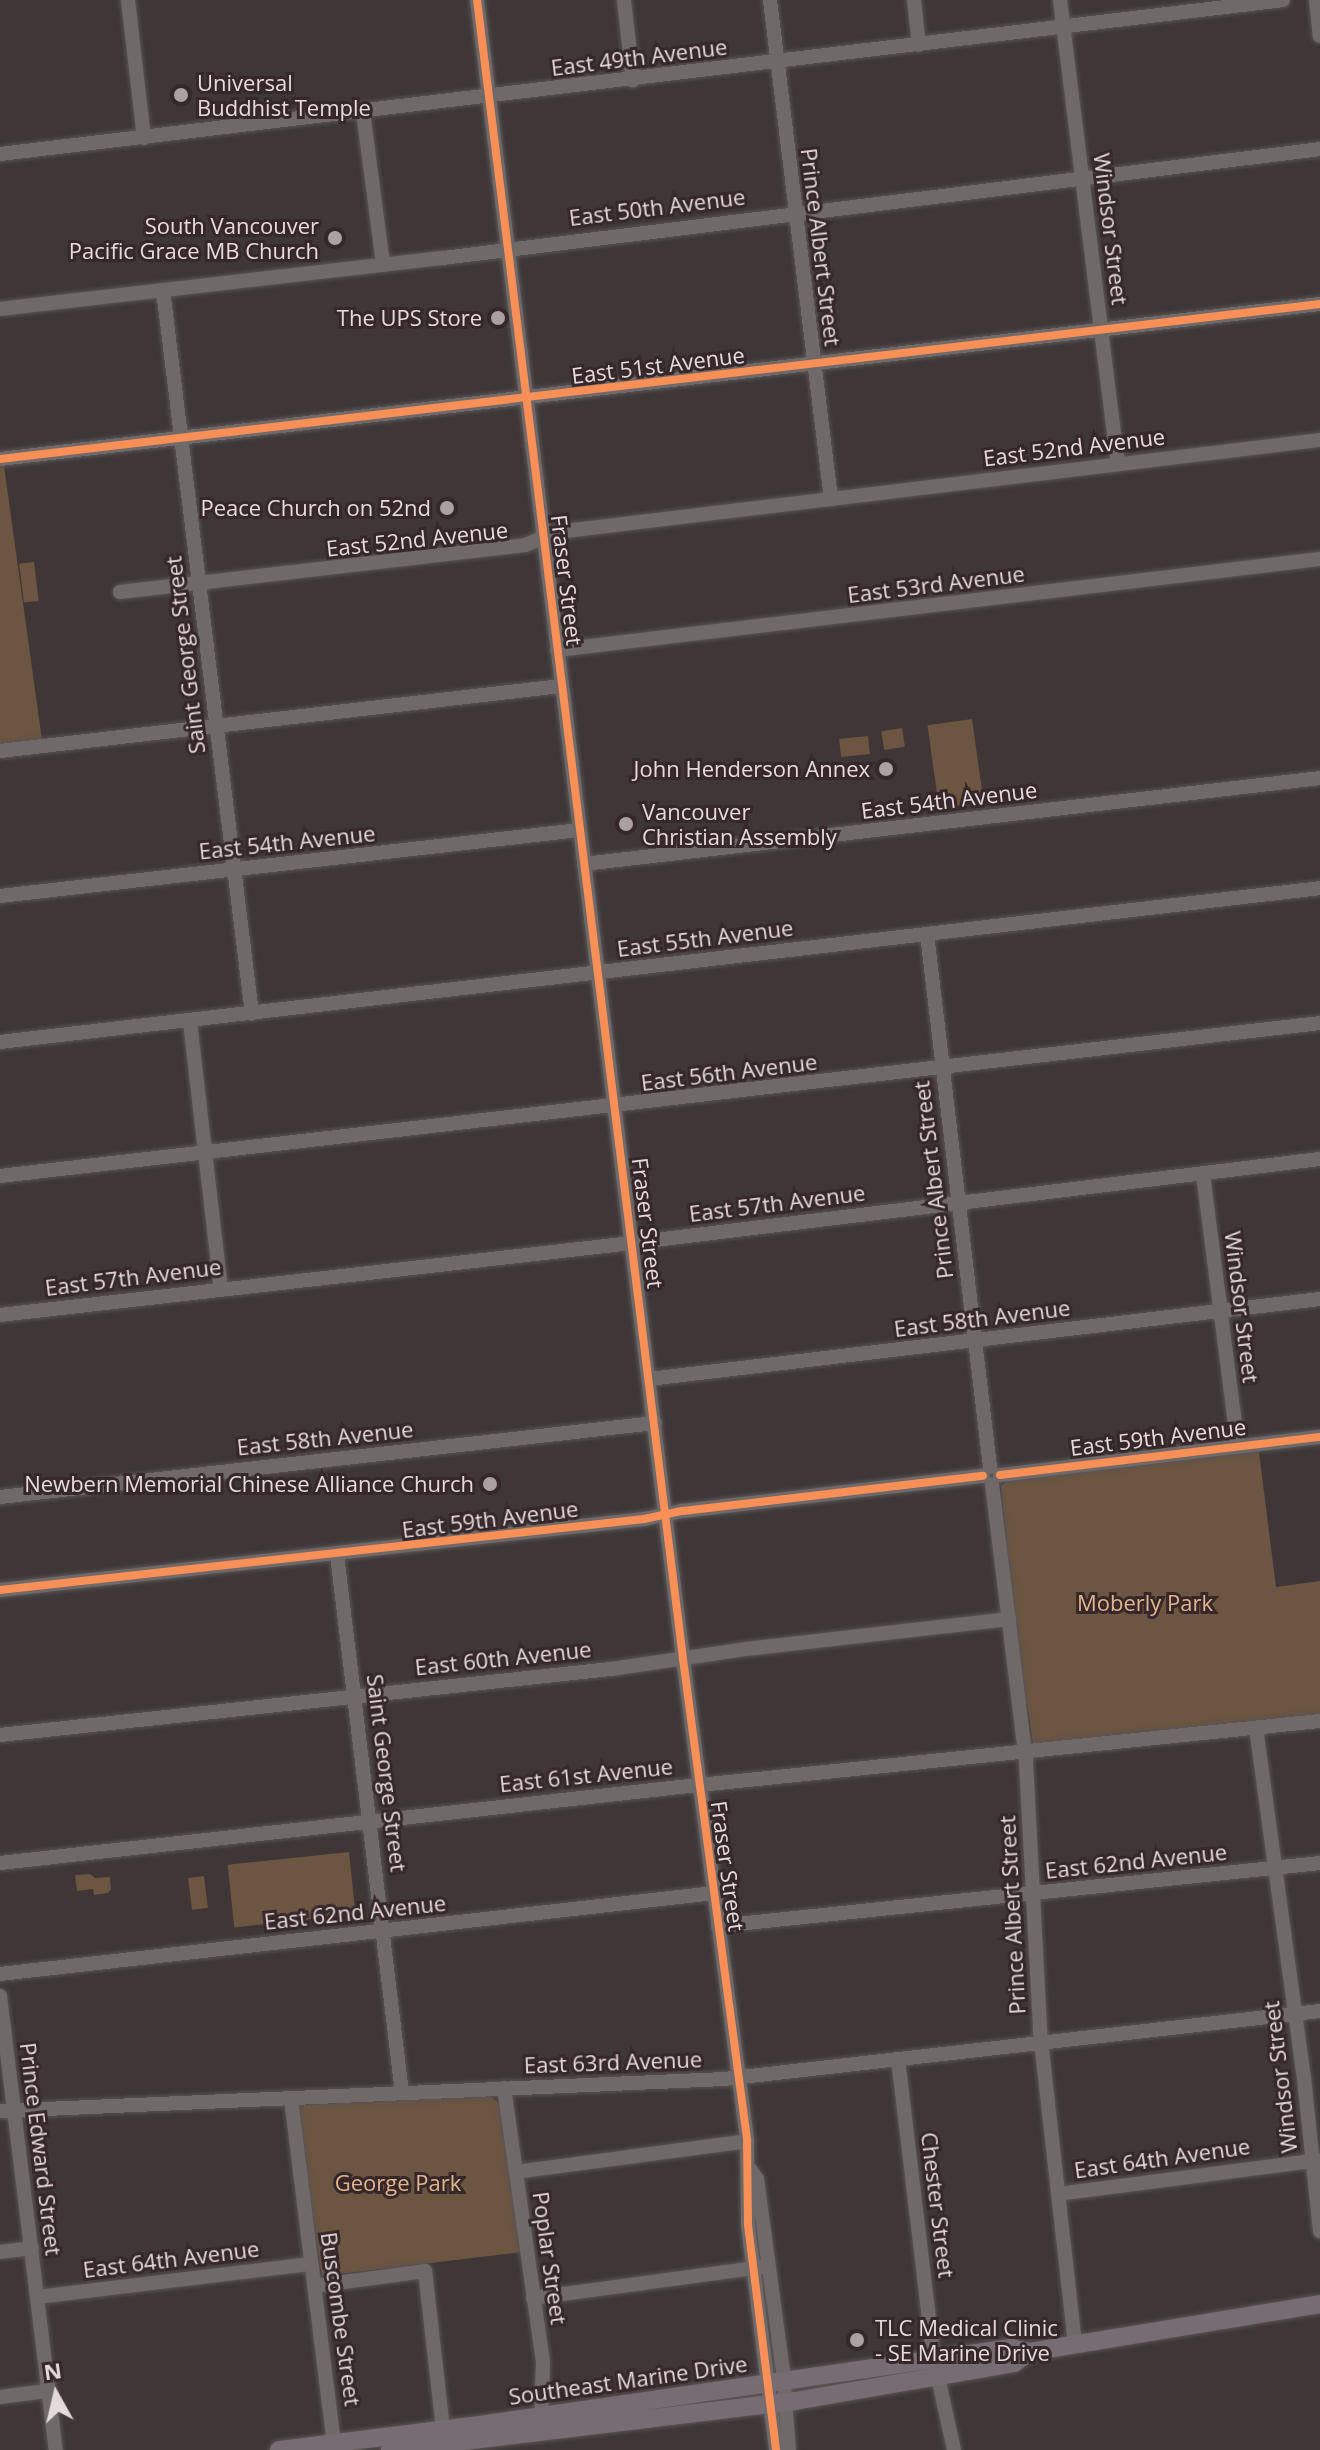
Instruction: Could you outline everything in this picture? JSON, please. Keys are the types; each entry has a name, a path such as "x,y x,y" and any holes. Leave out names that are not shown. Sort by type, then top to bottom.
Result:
{"main road":[{"name":"Southeast Marine Drive","path":"279,2450 444,2437 475,2439 777,2383 1011,2348 1030,2352 1320,2304"},
{"name":"Southeast Marine Drive","path":"541,2425 778,2403 1014,2363 1030,2352"},
{"name":"Southeast Marine Drive","path":"390,2450 444,2437"}],"street":[{"path":"128,0 144,138"},
{"name":"Fraser Street","path":"477,0 699,1786 747,2141 749,2168 745,2181 777,2383 776,2450"},
{"path":"624,0 633,80"},
{"name":"Prince Albert Street","path":"770,0 831,499"},
{"path":"914,0 919,45"},
{"name":"Windsor Street","path":"1060,0 1118,464"},
{"name":"East 49th Avenue","path":"0,154 777,63 1063,27 1207,5 1283,0"},
{"path":"1316,0 1320,36"},
{"path":"363,112 383,264"},
{"name":"East 50th Avenue","path":"0,309 1320,149"},
{"name":"Saint George Street","path":"163,290 252,1014"},
{"name":"East 51st Avenue","path":"0,459 1320,304"},
{"name":"East 52nd Avenue","path":"120,592 528,545 557,532 1320,440"},
{"name":"East 53rd Avenue","path":"557,650 1320,559"},
{"path":"0,751 561,686"},
{"name":"East 54th Avenue","path":"584,864 1320,778"},
{"name":"East 54th Avenue","path":"0,896 579,830"},
{"name":"East 55th Avenue","path":"0,1042 1320,888"},
{"name":"Prince Albert Street","path":"927,934 1025,1752 1041,2043 1075,2345"},
{"path":"190,1022 221,1289"},
{"name":"East 56th Avenue","path":"0,1176 1320,1023"},
{"name":"East 57th Avenue","path":"0,1315 632,1243 1320,1159"},
{"name":"Windsor Street","path":"1203,1174 1238,1446"},
{"name":"East 58th Avenue","path":"649,1379 1320,1299"},
{"name":"East 58th Avenue","path":"0,1497 655,1423"},
{"name":"East 59th Avenue","path":"0,1590 337,1555 1320,1437"},
{"name":"Saint George Street","path":"337,1555 402,2093"},
{"name":"East 60th Avenue","path":"0,1735 683,1659 1009,1619"},
{"name":"East 61st Avenue","path":"0,1863 1320,1721"},
{"name":"Windsor Street","path":"1256,1728 1316,2160 1320,2231"},
{"name":"East 62nd Avenue","path":"718,1926 1320,1863"},
{"name":"East 62nd Avenue","path":"0,1974 714,1893"},
{"name":"Prince Edward Street","path":"0,1996 8,2110 32,2248 56,2450"},
{"name":"East 63rd Avenue","path":"8,2110 739,2077 1320,2011"},
{"name":"Chester Street","path":"898,2059 934,2359 954,2450"},
{"name":"Poplar Street","path":"504,2088 543,2362 541,2425"},
{"name":"Buscombe Street","path":"291,2099 335,2446"},
{"path":"516,2172 747,2141"},
{"name":"East 64th Avenue","path":"1058,2194 1316,2160"},
{"path":"0,2252 32,2248"},
{"name":"East 64th Avenue","path":"37,2297 311,2264"},
{"path":"533,2298 761,2267"},
{"path":"314,2286 425,2271 444,2437"},
{"path":"0,2397 47,2391"},
{"name":"Fraser Street","path":"778,2403 789,2450"}],"green space":[{"path":"4,466 42,740 0,745 0,467"},
{"path":"34,562 39,601 24,603 19,564"},
{"path":"972,719 984,802 939,808 927,725"},
{"path":"902,728 905,747 884,750 881,731"},
{"path":"868,736 870,754 841,757 839,739"},
{"name":"Moberly Park","path":"1255,1450 1259,1452 1276,1587 1320,1581 1320,1715 1033,1744 1015,1626 1001,1486 1007,1481"},
{"path":"349,1852 356,1915 234,1927 228,1865"},
{"path":"90,1874 95,1878 110,1877 111,1889 108,1893 94,1895 93,1889 77,1891 75,1875"},
{"path":"204,1876 208,1908 192,1910 188,1878"},
{"name":"George Park","path":"490,2096 499,2103 523,2252 322,2276 296,2114 300,2105"}],"cycle path":[{"path":"477,0 683,1659 747,2141 748,2225 776,2450"},
{"path":"0,459 1320,304"},
{"path":"1000,1475 1320,1437"},
{"path":"0,1590 644,1519 683,1511 983,1476"}],"place":[{"name":"Universal Buddhist Temple","path":"181,95"},
{"name":"South Vancouver Pacific Grace MB Church","path":"335,238"},
{"name":"The UPS Store","path":"498,318"},
{"name":"Peace Church on 52nd","path":"447,508"},
{"name":"John Henderson Annex","path":"886,769"},
{"name":"Vancouver Christian Assembly","path":"626,824"},
{"name":"Newbern Memorial Chinese Alliance Church","path":"490,1484"},
{"name":"TLC Medical Clinic - SE Marine Drive","path":"857,2340"}]}
